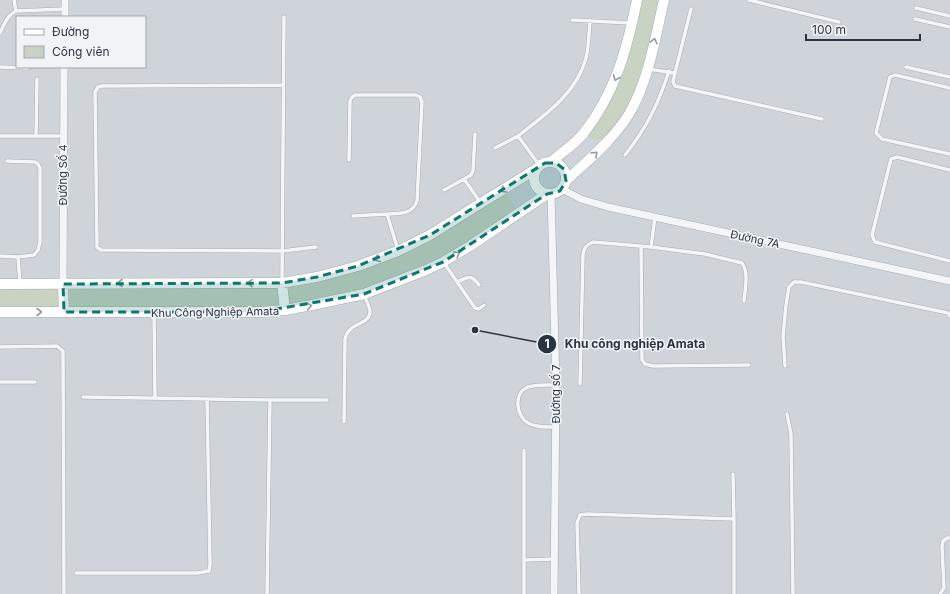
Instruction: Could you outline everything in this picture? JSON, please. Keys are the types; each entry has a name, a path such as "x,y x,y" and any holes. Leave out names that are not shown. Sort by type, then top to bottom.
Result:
{"street":[{"path":"65,0 65,16"},
{"path":"550,162 582,135 600,110 616,80 633,23 637,0"},
{"path":"538,168 534,176 535,184 541,192 555,194 598,151 629,114 639,93 647,68 664,0"},
{"name":"Đường Số 4","path":"63,284 64,68"},
{"path":"0,284 282,283 317,277 358,266 398,251 430,235 545,163 556,163 564,169 566,176 564,185"},
{"name":"Đường 7A","path":"564,185 581,199 608,207 950,280"},
{"name":"Khu Công Nghiệp Amata","path":"0,312 259,312 285,310 364,294 443,262 549,194"},
{"name":"Đường số 7","path":"549,194 556,385 554,594"},
{"path":"282,283 285,310"},
{"path":"63,284 64,312"}],"lane":[{"path":"14,0 16,11"},
{"path":"748,0 839,22"},
{"path":"691,8 673,82 675,86 822,119"},
{"path":"916,8 950,16"},
{"path":"0,33 9,17 16,11 65,9"},
{"path":"282,283 284,17"},
{"path":"915,19 950,27"},
{"path":"572,20 633,23"},
{"path":"495,148 518,136 542,117 568,93 583,68 586,56 590,20"},
{"path":"906,67 950,77"},
{"path":"0,68 28,68"},
{"path":"647,68 675,73"},
{"path":"626,155 648,124 661,96 669,71"},
{"path":"950,88 895,75 890,77 876,133 882,139 950,154"},
{"path":"36,136 37,79"},
{"path":"284,85 98,87 95,92 96,247 101,250 282,252 316,247"},
{"path":"349,160 350,101 352,97 355,95 416,95 420,97 422,102 417,201 415,208 410,212 353,216"},
{"path":"444,190 471,175 473,171 475,134"},
{"path":"0,136 64,136"},
{"path":"518,136 538,168"},
{"path":"950,170 897,157 891,159 872,235 875,242 950,261"},
{"path":"0,256 34,255 39,246 40,168 35,162 7,161"},
{"path":"464,179 481,203"},
{"path":"387,214 398,251"},
{"path":"651,247 654,217"},
{"path":"580,384 583,256 584,249 588,244 593,242 641,246 705,254 742,264 745,267 746,272 744,301"},
{"path":"641,246 642,360 645,364 652,366 749,365"},
{"path":"18,256 20,284"},
{"path":"443,262 475,308 479,309 484,305"},
{"path":"457,282 467,277 471,277 475,279 479,285"},
{"path":"784,366 783,336 786,305 789,287 794,282 801,282 900,302 948,313 950,316"},
{"path":"344,422 345,339 352,328 366,320 370,315 370,310 364,294"},
{"path":"154,313 155,398"},
{"path":"0,347 57,346 63,351 64,594"},
{"path":"0,382 35,382"},
{"path":"556,385 527,388 522,392 518,400 518,409 526,422 534,426 556,427"},
{"path":"83,397 327,400"},
{"path":"76,573 198,573 209,571 207,399"},
{"path":"267,594 270,400"},
{"path":"786,414 791,434 793,594"},
{"path":"524,450 524,594"},
{"path":"733,474 734,594"},
{"path":"579,594 577,523 580,516 587,514 734,519"},
{"path":"940,594 944,588 942,546 943,541 950,538"},
{"path":"524,560 555,559"}],"highlighted area":[{"path":"545,163 556,163 564,169 566,181 560,191 547,194 443,262 364,294 259,312 64,312 63,284 282,283 317,277 358,266 430,235"}],"shaded area":[{"path":"0,0 950,0 950,594 0,594"}],"green space":[{"path":"642,0 659,0 638,84 621,118 603,139 592,139 588,135 610,102 624,71 633,41"},
{"path":"506,193 517,210 441,258 363,290 287,305 285,287 361,270"},
{"path":"280,287 282,306 259,308 66,308 65,288"},
{"path":"0,288 61,288 61,308 0,307"}],"place":[{"name":"Khu công nghiệp Amata","path":"475,330"}]}
